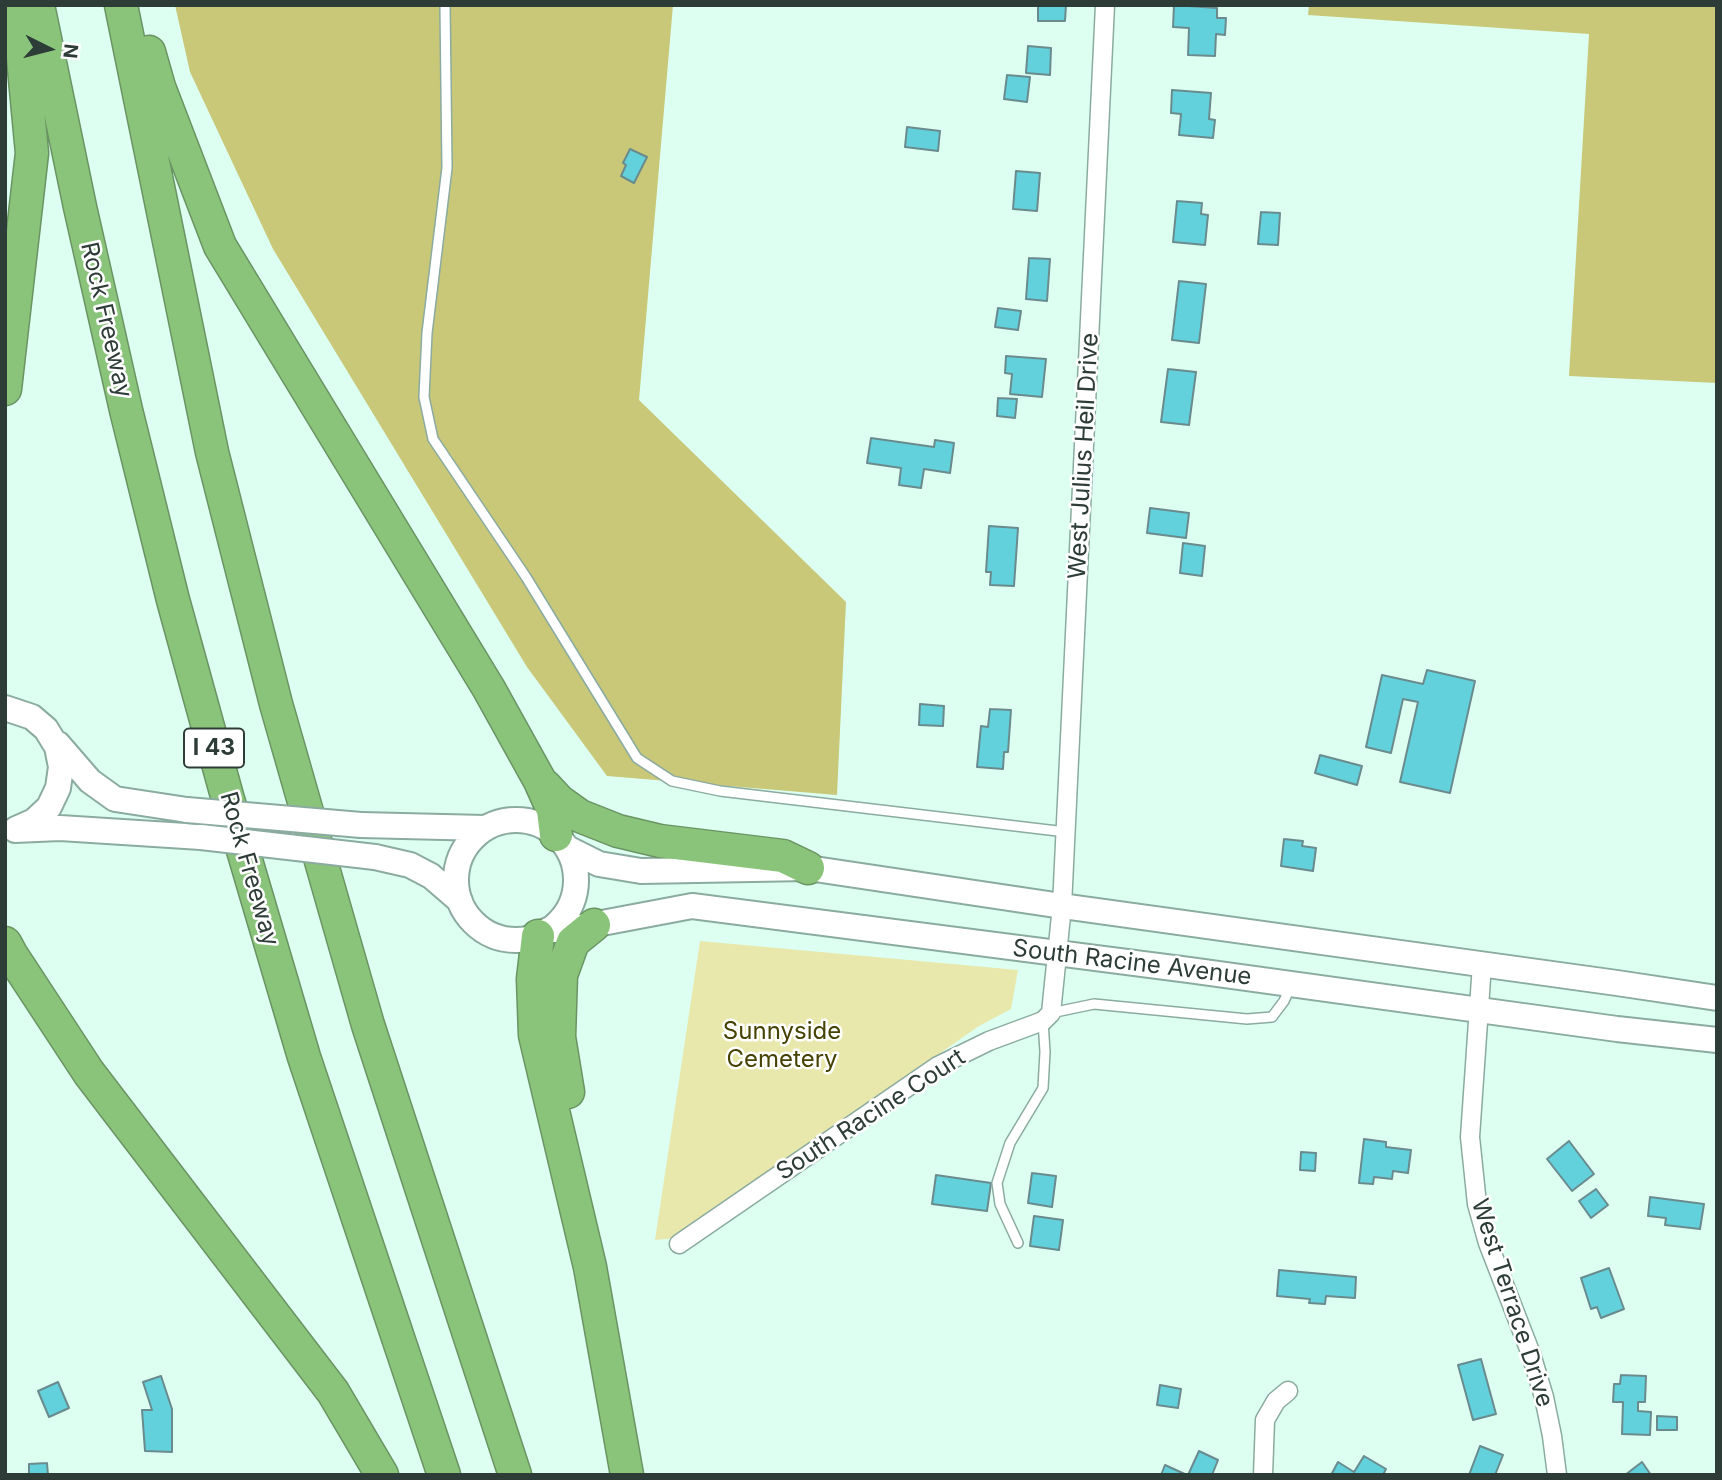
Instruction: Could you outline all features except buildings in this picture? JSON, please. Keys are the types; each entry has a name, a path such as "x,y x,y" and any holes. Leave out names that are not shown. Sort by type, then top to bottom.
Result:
{"highway":[{"path":"5,389 32,153 18,5"},
{"name":"Rock Freeway","path":"38,5 126,410 173,600 227,796 304,1057 444,1475"},
{"path":"121,5 212,453 276,704 368,1026 515,1475"},
{"path":"136,5 159,87 220,246 489,689 540,781 553,810 562,842"},
{"path":"540,781 559,801 580,816 618,831 660,841 783,856 808,868"},
{"path":"594,925 573,942 561,975 559,1037 590,1267 627,1475"},
{"path":"543,933 533,979 535,1035 590,1267"},
{"path":"5,943 89,1073 333,1392 382,1475"},
{"path":"5,969 46,1025 89,1073"}],"main road":[{"path":"5,708 32,717 46,729 90,782 115,799 187,810 361,825 485,828"},
{"path":"10,831 34,821 49,807 58,788 61,767 57,747 46,729"},
{"path":"522,820 540,824 562,842 574,863 574,893 564,914 543,933 519,940 500,938 483,930 469,917 460,901 456,880 459,860 469,842 485,828 502,821 522,820"},
{"path":"10,831 60,828 201,837 375,857 410,864 431,876 460,901"},
{"name":"South Racine Avenue","path":"562,842 599,864 642,871 808,868 1717,999"},
{"name":"South Racine Avenue","path":"543,933 692,906 1717,1040"}],"street":[{"name":"West Julius Heil Drive","path":"1062,906 1105,5"},
{"path":"1047,1017 1058,953 1062,906"},
{"name":"West Terrace Drive","path":"1482,964 1471,1137 1477,1204 1488,1243 1531,1354 1544,1397 1557,1475"},
{"name":"South Racine Court","path":"679,1244 938,1066 1047,1017"},
{"path":"1262,1475 1265,1420 1276,1401 1287,1391"}],"lane":[{"path":"445,5 447,168 427,333 424,397 433,439 526,577 638,758 672,782 720,791 1066,832"},
{"path":"1018,1243 1000,1204 997,1183 1010,1143 1043,1088 1047,1017 1094,1004 1247,1019 1272,1017 1292,984"}],"green space":[{"name":"Sunnyside Cemetery","path":"700,941 1018,970 1011,1009 979,1026 676,1238 655,1240"}],"shaded area":[{"path":"175,5 673,5 639,400 846,602 837,795 607,776 527,667 273,249 190,72"},
{"path":"1309,5 1717,5 1717,383 1569,376 1589,34 1308,15"}]}
